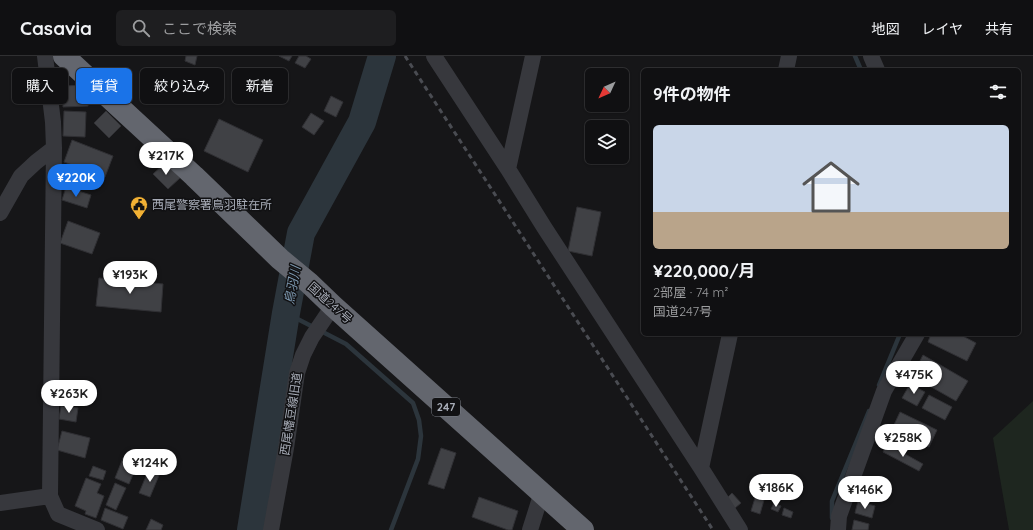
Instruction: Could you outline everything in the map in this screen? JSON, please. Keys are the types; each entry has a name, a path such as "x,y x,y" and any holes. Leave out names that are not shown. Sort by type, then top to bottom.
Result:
{"highway":[{"name":"国道247号","path":"64,56 194,176 280,259 309,283 328,313 542,492 583,530"}],"street":[{"path":"45,56 53,122 54,148 50,496 58,514 97,530"},
{"path":"434,56 740,530"},
{"path":"508,170 533,56"},
{"path":"787,68 790,56"},
{"path":"871,56 876,68"},
{"path":"0,213 21,176 54,148"},
{"name":"西尾幡豆線旧道","path":"271,530 286,448 297,373 303,355 312,337 328,313"},
{"path":"701,468 730,336"},
{"path":"838,530 839,516 884,391 916,336"},
{"path":"530,530 542,492"},
{"path":"0,504 50,496"}],"shaded area":[{"path":"1033,401 1033,530 1009,530 993,438"}],"building":[{"path":"186,56 197,56 195,65 185,61"},
{"path":"279,56 292,56 289,61"},
{"path":"299,56 306,56 311,59 305,68 295,63"},
{"path":"76,85 76,104 88,104 88,106 63,107 63,104 68,104 68,86"},
{"path":"331,96 343,102 336,117 324,111"},
{"path":"64,111 86,112 85,137 63,136"},
{"path":"106,111 121,126 109,138 94,123"},
{"path":"311,113 324,121 314,135 302,127"},
{"path":"219,119 263,140 248,172 204,151"},
{"path":"72,140 113,156 105,177 64,162"},
{"path":"165,163 180,178 168,189 153,174"},
{"path":"66,187 91,195 87,208 62,200"},
{"path":"577,207 601,212 592,256 568,251"},
{"path":"68,221 100,233 92,254 60,243"},
{"path":"99,278 163,284 161,312 96,306"},
{"path":"930,336 963,336 976,343 967,361 928,342"},
{"path":"923,355 968,381 956,401 912,376"},
{"path":"910,384 925,392 917,406 902,398"},
{"path":"929,395 952,407 945,420 922,408"},
{"path":"61,406 78,408 76,422 59,419"},
{"path":"900,412 937,430 929,447 892,429"},
{"path":"62,431 90,438 85,458 57,450"},
{"path":"887,444 923,464 919,471 883,452"},
{"path":"441,448 456,453 444,489 428,484"},
{"path":"123,458 137,465 129,484 115,478"},
{"path":"93,466 106,471 103,480 89,476"},
{"path":"149,469 160,473 150,497 139,493"},
{"path":"86,478 101,484 97,493 104,496 96,518 85,514 86,511 75,506"},
{"path":"115,483 126,488 116,510 106,505"},
{"path":"732,493 741,503 735,508 726,499"},
{"path":"479,497 518,511 512,530 508,530 472,517"},
{"path":"755,498 764,500 760,514 751,511"},
{"path":"858,501 875,506 872,518 855,513"},
{"path":"774,503 781,506 778,512 771,509"},
{"path":"105,508 128,517 123,529 101,520"},
{"path":"784,508 793,512 791,518 782,515"},
{"path":"151,519 163,525 161,530 146,530"},
{"path":"854,520 869,524 868,530 852,530"}],"waterway":[{"name":"鳥羽川","path":"251,530 286,313 301,233 362,122 382,56"},
{"path":"855,56 860,68"},
{"path":"286,313 346,344 413,403 419,420 421,436 418,459 391,530"},
{"path":"879,385 899,336"},
{"path":"832,518 832,501 869,411"}],"railway":[{"path":"405,56 713,530"}],"place":[{"name":"西尾警察署鳥羽駐在所","path":"139,220"}]}
